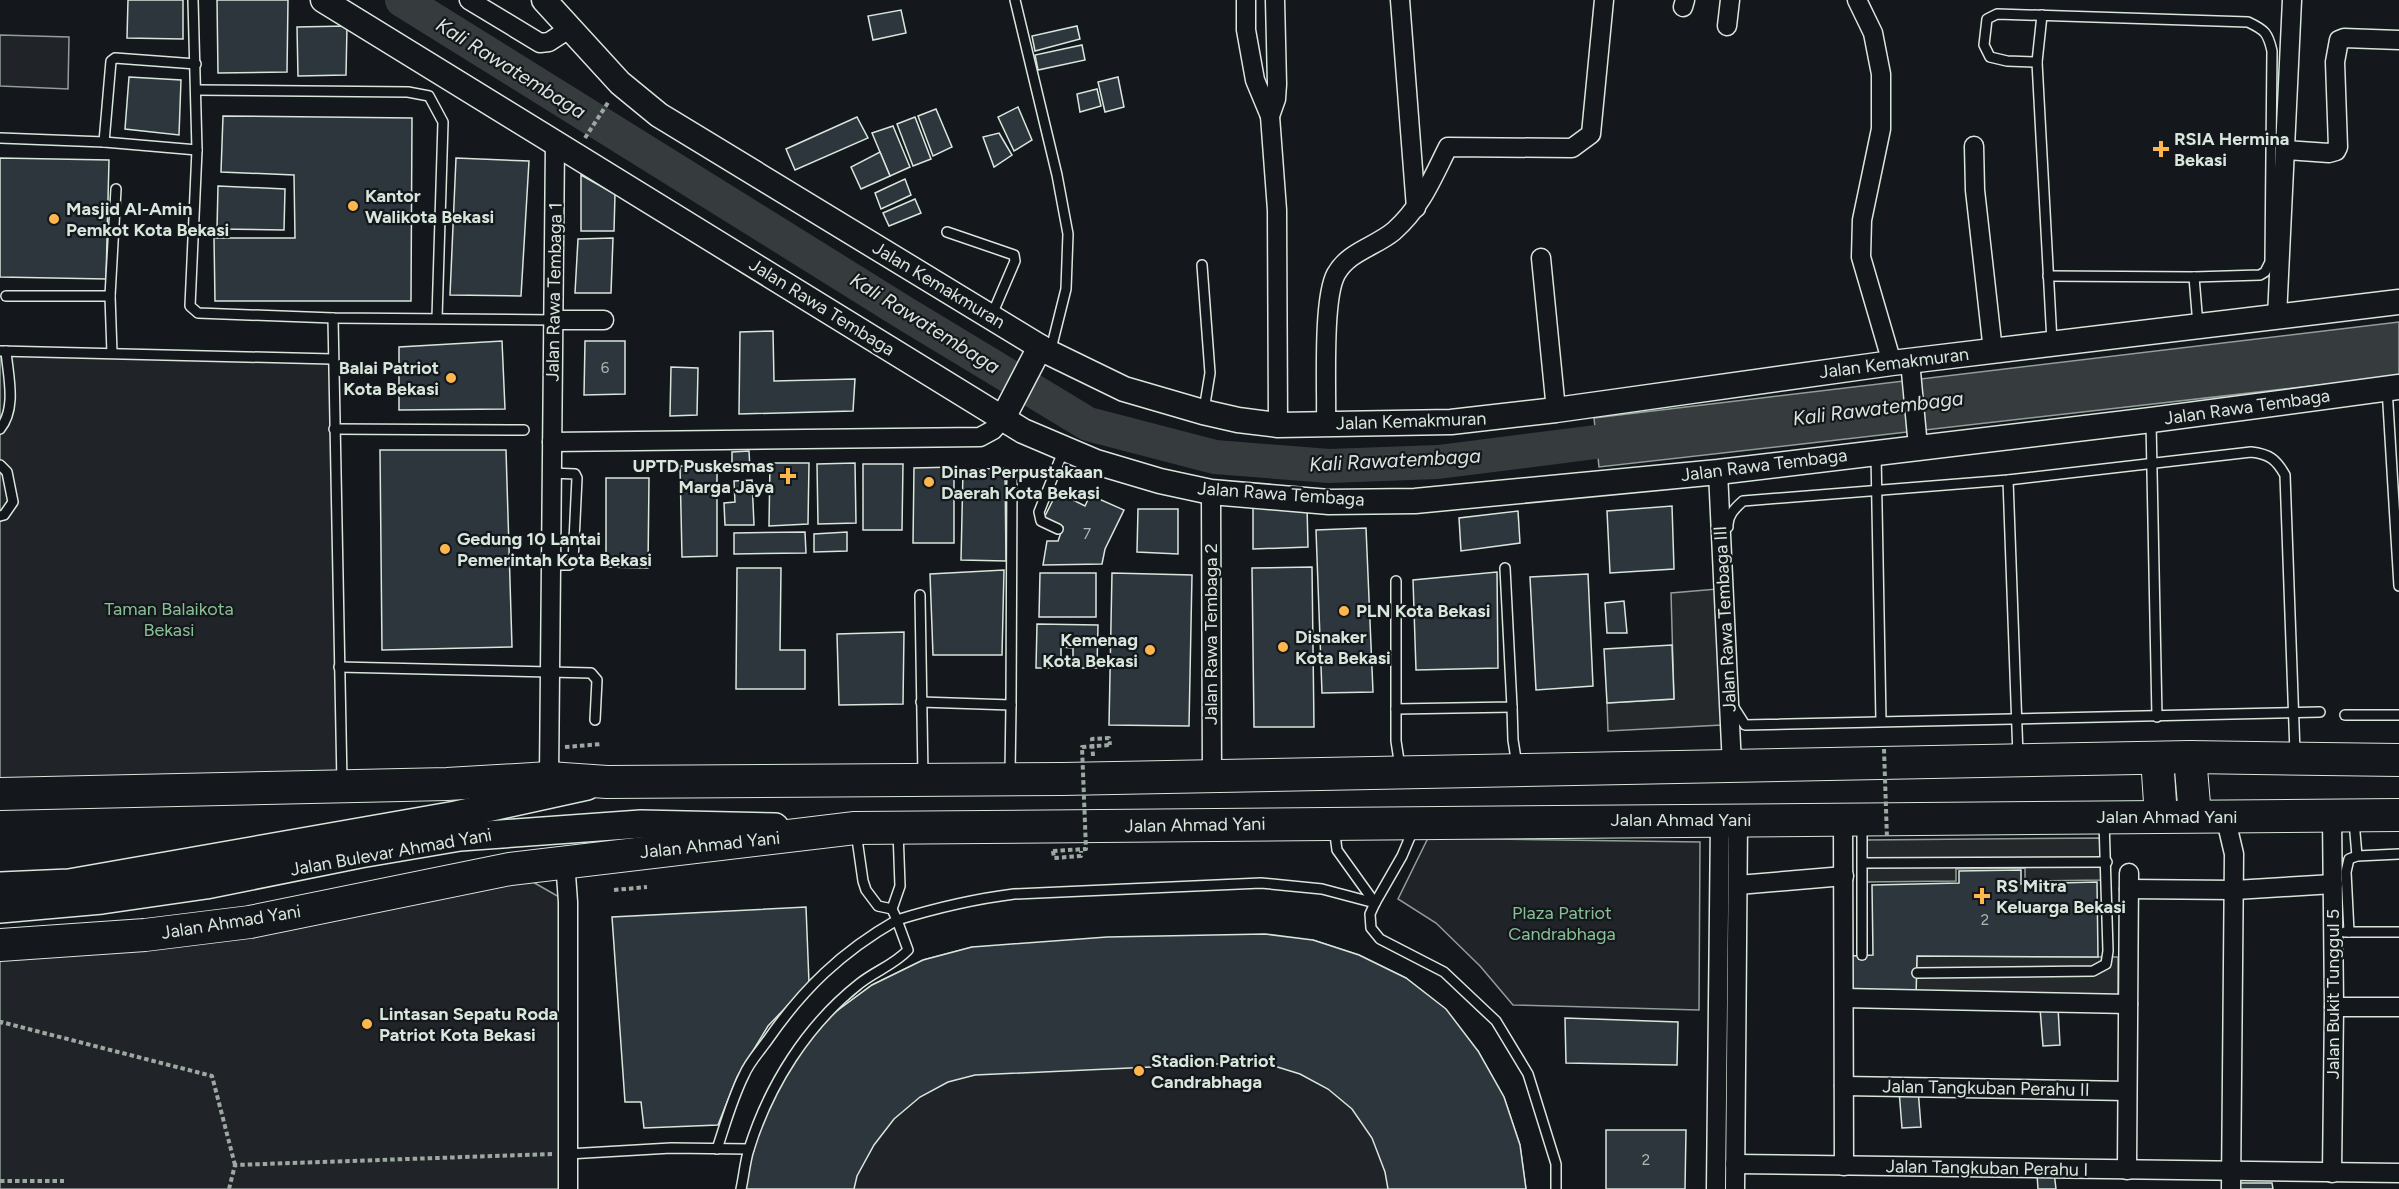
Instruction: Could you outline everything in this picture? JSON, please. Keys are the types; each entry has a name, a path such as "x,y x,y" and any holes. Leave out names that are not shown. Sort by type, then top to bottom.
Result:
{"highway":[{"path":"0,794 447,784 549,778 606,782 1010,779 2190,757 2399,760"},
{"path":"2190,757 2210,816"},
{"path":"2157,758 2161,817"},
{"name":"Jalan Ahmad Yani","path":"0,945 145,935 250,922 510,868 855,828 2399,815"}],"main road":[{"name":"Jalan Bulevar Ahmad Yani","path":"0,909 102,900 206,885 360,854 606,782"},
{"name":"Jalan Bulevar Ahmad Yani","path":"0,886 69,883 458,826 641,824 855,828"}],"street":[{"name":"Jalan Rawa Tembaga","path":"323,0 1005,415 1023,431 1096,462 1137,475 1211,492 1329,502 1415,501 1718,472 1876,452 1918,440 2151,420 2393,388"},
{"path":"469,0 540,43 549,42 569,29"},
{"name":"Jalan Kemakmuran","path":"544,0 620,83 659,115 991,317 1041,353 1124,389 1238,420 1278,425 1451,422 1904,365 1993,351 2399,302"},
{"path":"1246,0 1246,30 1254,80 1270,116 1277,210 1278,425"},
{"path":"1270,116 1276,99 1277,84 1275,0"},
{"path":"1400,0 1416,210"},
{"path":"1326,424 1329,294 1336,273 1353,254 1394,231 1416,210 1448,147 1572,148 1591,134 1604,0"},
{"path":"1727,26 1730,0"},
{"path":"1857,0 1873,33 1881,74 1881,129 1862,220 1861,257 1904,365 1918,440"},
{"path":"2277,317 2292,0"},
{"path":"2285,150 2330,153 2336,151 2338,147 2335,62 2339,39 2399,40"},
{"name":"Jalan Rawa Tembaga 1","path":"549,778 555,142"},
{"path":"1974,146 1976,190 1993,351"},
{"path":"1540,258 1556,410"},
{"path":"554,320 604,320"},
{"path":"552,441 980,437 993,430 1005,415 1041,353"},
{"name":"Jalan Rawa Tembaga III","path":"1718,472 1732,766"},
{"name":"Jalan Rawa Tembaga 2","path":"1211,492 1212,776"},
{"name":"Jalan Bukit Tunggul 5","path":"2332,1173 2334,1007 2341,932 2333,884 2343,815"},
{"path":"2210,816 2234,854 2231,1180"},
{"path":"1844,1166 1844,876 1853,819"},
{"path":"1729,820 1738,885 1739,1164 1735,1189"},
{"path":"1716,1189 1729,820"},
{"path":"565,861 568,902 568,1189"},
{"path":"1738,885 1844,876"},
{"path":"2127,1170 2129,881 2235,890 2333,884"},
{"path":"1844,998 2128,1004"},
{"path":"2334,1007 2399,1007"},
{"name":"Jalan Tangkuban Perahu II","path":"1844,1086 2127,1091"},
{"name":"Jalan Tangkuban Perahu I","path":"1739,1164 2127,1170 2231,1180 2332,1173 2399,1173"}],"lane":[{"path":"193,0 197,150 190,306 198,313 333,318 554,320"},
{"path":"1015,0 1057,175 1068,234 1066,289 1041,353"},
{"path":"2037,62 2007,61 1990,57 1984,45 1987,19 1997,14 2248,22 2259,27 2269,36 2272,51 2270,262 2265,272 2194,277 2048,276"},
{"path":"2042,15 2037,62 2053,345"},
{"path":"104,142 111,61 115,58 196,64"},
{"path":"197,90 408,93 429,96 443,122 437,318"},
{"path":"0,138 104,142 197,150"},
{"path":"112,352 110,297 116,189"},
{"path":"947,232 1014,255 1015,261 991,317"},
{"path":"1202,265 1210,373 1203,412"},
{"path":"2194,277 2198,327"},
{"path":"6,296 110,297"},
{"path":"333,318 342,787"},
{"path":"0,429 5,423 10,407 3,351 332,359"},
{"path":"2393,388 2399,586"},
{"path":"2151,420 2157,717"},
{"path":"334,429 524,430"},
{"path":"1058,529 1041,520 1038,512 1064,448"},
{"path":"1876,452 1881,722"},
{"path":"2295,758 2294,713 2285,475 2276,460 2266,454 2251,452 2008,480 1743,501 1734,509 1727,522 1733,706 1745,725 2157,717 2294,713 2320,712"},
{"path":"0,465 7,472 13,501 4,515 0,516"},
{"path":"1010,779 1012,478"},
{"path":"2008,480 2018,760"},
{"path":"1505,568 1513,740 1518,770"},
{"path":"1396,581 1396,741 1401,772"},
{"path":"920,595 923,779"},
{"path":"339,667 591,673 597,680 595,720"},
{"path":"921,702 1011,705"},
{"path":"1396,709 1512,707"},
{"path":"2345,715 2399,715"},
{"path":"2343,815 2357,856"},
{"path":"1917,973 2093,971 2106,964 2108,951 2107,862 2103,817"},
{"path":"1853,819 1863,863 1862,955"},
{"path":"1416,822 1402,856 1370,914 1371,928 1380,939 1444,972 1496,1021 1528,1074 1556,1164 1556,1189"},
{"path":"1333,823 1337,850 1375,903"},
{"path":"855,828 866,890 878,906 892,909"},
{"path":"741,1189 749,1149 776,1083 822,1017 861,983 900,959 908,950 892,909 900,886 898,828"},
{"path":"2399,854 2357,856 2349,859 2341,932 2399,932"},
{"path":"1863,863 2107,862"},
{"path":"717,1149 744,1075 785,1015 819,977 841,957 866,938 897,920 931,909 976,899 1014,894 1261,883 1322,889 1375,903"},
{"path":"568,1154 671,1148 749,1149"}],"path":[{"path":"584,140 610,98"},
{"path":"1081,856 1054,858 1053,851 1086,849 1082,747 1110,746 1109,738 1092,739"},
{"path":"568,747 602,744"},
{"path":"1884,749 1887,838"},
{"path":"614,890 647,887"},
{"path":"0,1024 1,1022 212,1076 235,1166 230,1189"},
{"path":"235,1166 568,1154"},
{"path":"0,1182 64,1181"}],"green space":[{"path":"0,35 69,37 68,89 0,86"},
{"name":"Taman Balaikota Bekasi","path":"0,352 332,359 342,771 0,794"},
{"name":"Plaza Patriot Candrabhaga","path":"1428,838 1700,842 1699,1010 1513,1005 1480,966 1436,923 1398,899"},
{"path":"510,869 568,902 568,1189 0,1189 0,945"},
{"name":"Stadion Patriot Candrabhaga","path":"1313,940 1359,955 1406,978 1478,1051 1504,1097 1520,1145 1526,1189 744,1189 802,1048 834,1013 872,985 923,960 972,947"}],"shaded area":[{"path":"1717,589 1722,725 1608,731 1607,703 1674,699 1671,593"},
{"path":"2102,838 2102,880 2025,881 2025,868 1956,869 1956,881 1865,882 1864,840"},
{"path":"1917,956 2118,957 2118,999 1916,997"}],"water":[{"path":"2399,322 2399,376 1599,467 1594,418"}],"building":[{"path":"128,0 183,0 183,39 127,38"},
{"path":"217,0 288,0 287,72 218,73"},
{"path":"901,10 906,33 873,40 868,16"},
{"path":"347,26 346,75 298,76 297,27"},
{"path":"1077,26 1080,39 1035,51 1032,36"},
{"path":"1082,45 1085,60 1038,70 1035,55"},
{"path":"129,77 181,80 179,135 125,129"},
{"path":"1118,77 1124,107 1105,112 1098,82"},
{"path":"1097,89 1101,106 1080,112 1077,94"},
{"path":"1018,107 1032,140 1014,151 998,117"},
{"path":"936,109 952,147 933,156 918,116"},
{"name":"Kantor Walikota Bekasi","path":"223,116 412,118 411,301 215,301 214,238 295,238 294,175 221,172"},
{"path":"857,117 868,138 795,170 786,149"},
{"path":"915,117 931,159 913,166 897,124"},
{"path":"893,126 910,167 890,176 872,133"},
{"path":"999,133 1012,155 994,167 983,137"},
{"path":"880,152 890,176 861,189 851,167"},
{"name":"Masjid Al-Amin Pemkot Kota Bekasi","path":"0,158 109,160 106,279 0,277"},
{"path":"456,158 529,161 521,296 450,295"},
{"path":"581,175 615,194 614,231 581,231"},
{"path":"905,179 911,195 881,209 875,193"},
{"path":"218,186 285,189 284,230 217,229"},
{"path":"915,199 921,213 889,226 883,213"},
{"path":"613,238 611,293 575,293 578,239"},
{"path":"773,331 774,381 855,379 853,411 739,414 740,332"},
{"name":"Balai Patriot Kota Bekasi","path":"502,341 505,409 399,410 399,347"},
{"path":"585,341 625,341 625,394 584,395"},
{"path":"671,367 698,368 697,415 670,416"},
{"name":"Gedung 10 Lantai Pemerintah Kota Bekasi","path":"380,450 506,450 512,647 382,650"},
{"path":"749,451 750,469 732,470 732,452"},
{"path":"770,463 809,463 808,524 769,526"},
{"path":"855,463 856,523 818,524 817,464"},
{"path":"863,464 903,464 902,530 863,530"},
{"path":"680,466 717,467 717,556 682,557"},
{"path":"954,467 954,543 913,543 914,468"},
{"path":"1005,468 1006,561 961,560 963,470"},
{"path":"606,478 649,478 648,568 606,567"},
{"path":"752,480 754,525 725,525 724,503 735,502 734,481"},
{"path":"1057,492 1085,506 1090,495 1124,510 1105,549 1102,564 1043,565 1047,541 1058,541 1063,527 1044,518"},
{"path":"1307,506 1308,547 1253,549 1253,507"},
{"path":"1672,506 1674,569 1610,573 1607,511"},
{"path":"1138,509 1178,509 1178,554 1137,552"},
{"path":"1518,511 1520,543 1461,551 1459,518"},
{"name":"PLN Kota Bekasi","path":"1366,528 1373,692 1322,693 1316,530"},
{"path":"805,532 806,553 734,554 734,533"},
{"path":"847,532 847,551 814,552 814,534"},
{"name":"Disnaker Kota Bekasi","path":"1312,567 1314,727 1254,727 1252,568"},
{"path":"737,568 781,568 780,650 805,650 805,689 736,689"},
{"path":"1004,570 1002,655 933,655 930,574"},
{"path":"1497,572 1498,668 1416,670 1413,580"},
{"path":"1040,573 1096,573 1096,617 1039,617"},
{"name":"Kemenag Kota Bekasi","path":"1112,573 1192,575 1189,726 1109,725"},
{"path":"1588,574 1593,686 1536,690 1530,577"},
{"path":"1624,601 1627,633 1607,633 1605,603"},
{"path":"1037,624 1098,625 1097,668 1073,668 1073,648 1061,647 1061,668 1036,668"},
{"path":"904,632 903,704 839,705 837,634"},
{"path":"1672,645 1674,699 1607,703 1604,649"},
{"path":"2021,870 2021,884 2097,882 2098,957 1917,956 1916,997 1852,996 1851,956 1873,955 1872,885 1959,883 1959,871"},
{"path":"806,907 809,983 768,1026 737,1077 718,1125 644,1128 641,1102 625,1102 612,917"},
{"name":"Stadion Patriot Candrabhaga","path":"1265,934 1313,940 1359,955 1406,978 1446,1009 1478,1051 1504,1097 1520,1145 1526,1189 1388,1189 1385,1172 1372,1138 1352,1109 1328,1089 1300,1074 1271,1065 1238,1063 975,1075 948,1082 920,1097 894,1119 874,1145 857,1176 854,1189 744,1189 755,1140 776,1091 802,1048 834,1013 872,985 923,960 972,947 1107,937"},
{"path":"2058,1007 2060,1045 2043,1046 2040,1008"},
{"path":"1565,1018 1678,1022 1677,1065 1566,1063"},
{"path":"1918,1089 1921,1127 1902,1128 1899,1090"},
{"path":"1606,1130 1686,1130 1685,1189 1606,1189"},
{"path":"2054,1172 2056,1189 2038,1189 2037,1174"},
{"path":"2234,1183 2272,1183 2273,1189 2234,1189"}],"waterway":[{"name":"Kali Rawatembaga","path":"402,0 906,314 1088,424 1215,457 1329,466 1438,462 1643,436"}],"place":[{"name":"RSIA Hermina Bekasi","path":"2161,149"},
{"name":"Kantor Walikota Bekasi","path":"353,206"},
{"name":"Masjid Al-Amin Pemkot Kota Bekasi","path":"54,219"},
{"name":"Balai Patriot Kota Bekasi","path":"451,378"},
{"name":"UPTD Puskesmas Marga Jaya","path":"788,476"},
{"name":"Dinas Perpustakaan Daerah Kota Bekasi","path":"929,482"},
{"name":"Gedung 10 Lantai Pemerintah Kota Bekasi","path":"445,549"},
{"name":"PLN Kota Bekasi","path":"1344,611"},
{"name":"Disnaker Kota Bekasi","path":"1283,647"},
{"name":"Kemenag Kota Bekasi","path":"1150,650"},
{"name":"RS Mitra Keluarga Bekasi","path":"1982,896"},
{"name":"Lintasan Sepatu Roda Patriot Kota Bekasi","path":"367,1024"},
{"name":"Stadion Patriot Candrabhaga","path":"1139,1071"}]}
